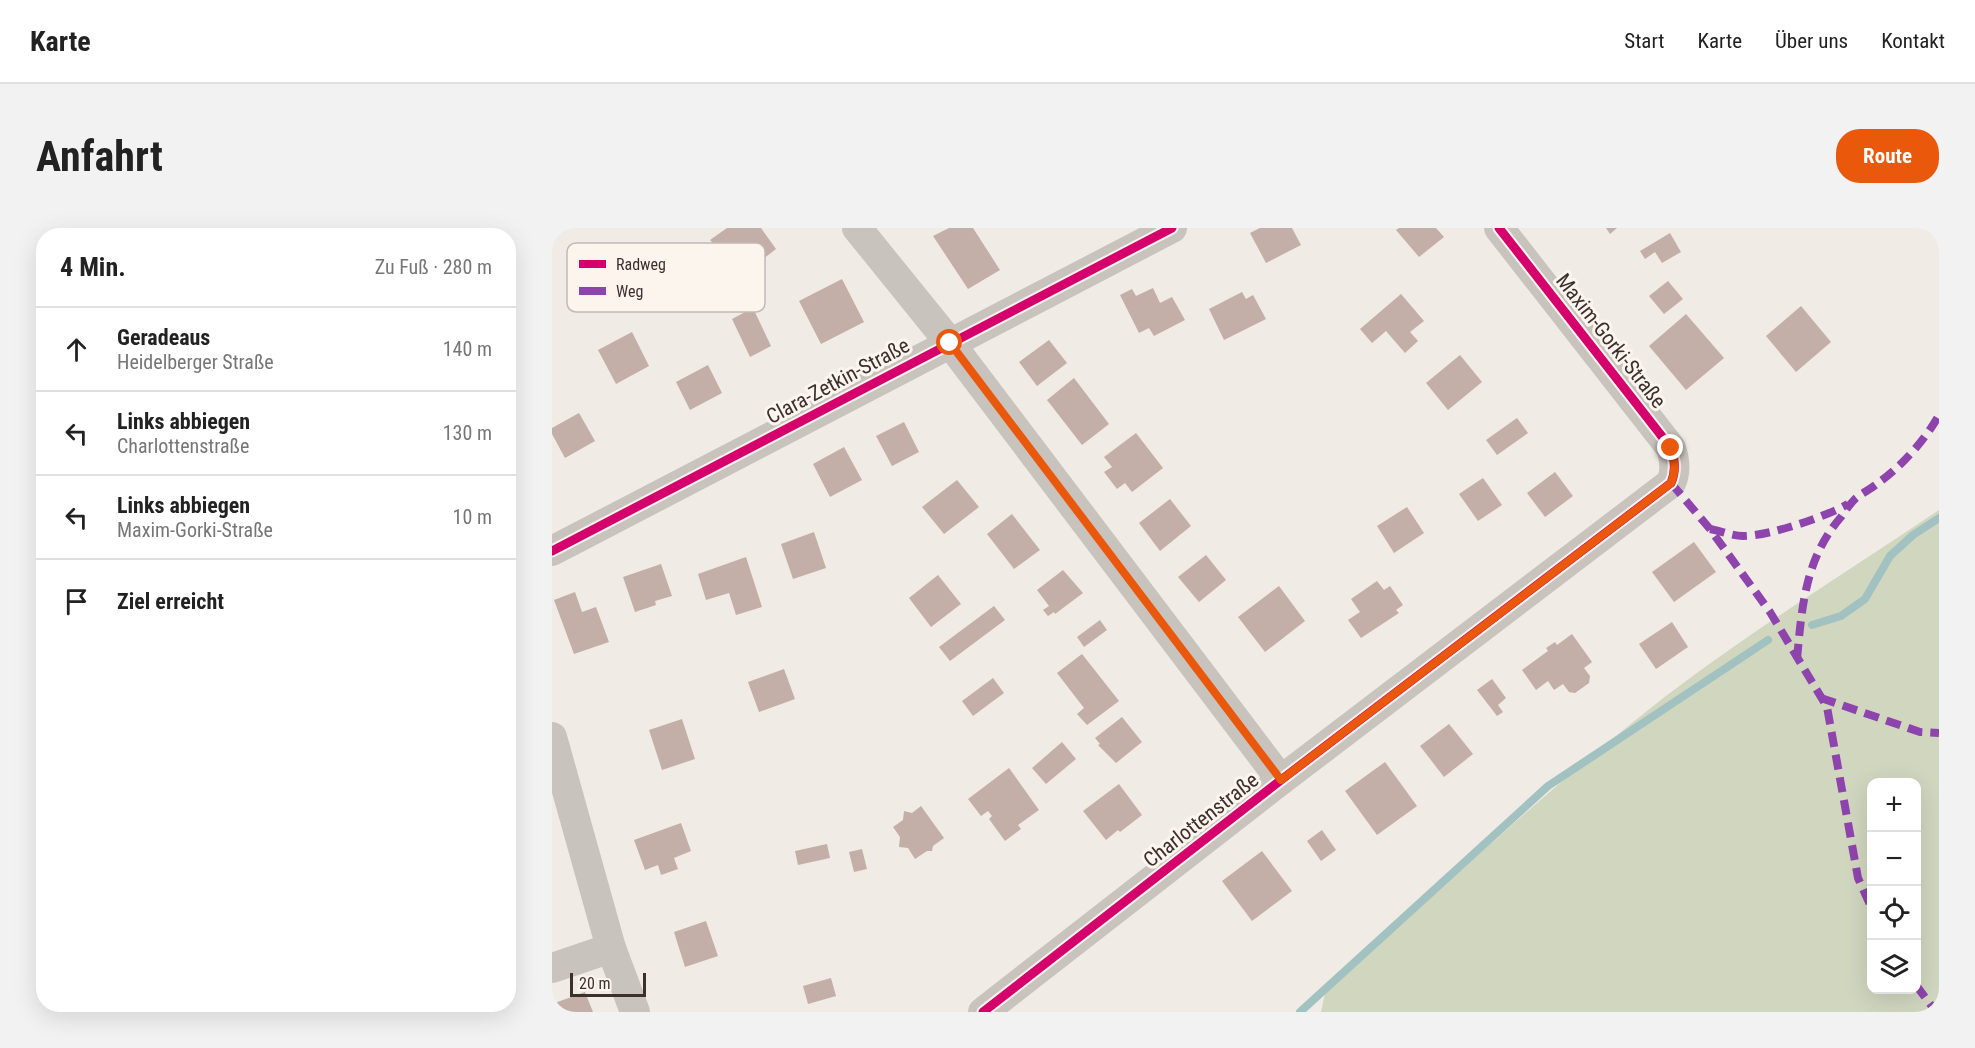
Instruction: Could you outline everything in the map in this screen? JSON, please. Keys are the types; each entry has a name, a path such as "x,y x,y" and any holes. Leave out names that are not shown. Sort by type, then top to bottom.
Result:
{"street":[{"path":"857,228 950,343 1281,780"},
{"name":"Clara-Zetkin-Straße","path":"552,551 1172,228"},
{"name":"Maxim-Gorki-Straße","path":"1499,228 1671,448 1675,470 1671,483"},
{"name":"Charlottenstraße","path":"983,1012 1281,780 1671,483"},
{"path":"552,737 612,948 635,1012"},
{"path":"552,968 612,948"}],"green space":[{"path":"1939,510 1939,1012 1321,1012 1325,993 1564,779 1682,684 1791,608"}],"building":[{"path":"727,228 761,228 776,249 765,257 765,243 713,243 710,240"},
{"path":"949,228 973,228 1000,270 968,289 933,236"},
{"path":"1260,228 1292,228 1301,245 1266,263 1250,233"},
{"path":"1399,228 1436,228 1444,237 1419,257 1396,230"},
{"path":"1606,228 1617,228 1610,234"},
{"path":"1670,233 1681,252 1662,263 1655,252 1645,259 1640,251"},
{"path":"842,279 864,322 821,344 799,301"},
{"path":"1668,281 1683,299 1664,314 1649,296"},
{"path":"1153,288 1160,303 1172,297 1185,320 1154,336 1149,328 1139,333 1120,295 1132,289 1136,296"},
{"path":"1242,292 1246,299 1253,295 1266,319 1224,340 1209,309"},
{"path":"1401,294 1424,321 1410,332 1418,341 1405,353 1386,331 1372,343 1360,329"},
{"path":"1801,306 1831,342 1796,372 1766,336"},
{"path":"745,312 755,312 771,346 750,357 732,319"},
{"path":"1686,314 1724,358 1686,390 1649,346"},
{"path":"632,332 649,366 616,384 598,350"},
{"path":"1049,340 1067,363 1037,386 1019,362"},
{"path":"1460,355 1482,382 1448,410 1426,383"},
{"path":"708,365 722,393 690,410 676,382"},
{"path":"1074,378 1109,424 1082,445 1047,400"},
{"path":"579,413 595,441 565,458 552,434 552,428"},
{"path":"1517,418 1528,433 1497,455 1486,440"},
{"path":"904,422 919,452 892,466 876,436"},
{"path":"1136,433 1163,468 1132,492 1125,483 1117,489 1104,472 1112,467 1104,457"},
{"path":"844,447 862,480 830,497 813,464"},
{"path":"1555,472 1573,496 1545,517 1527,493"},
{"path":"1483,478 1502,505 1478,521 1459,494"},
{"path":"957,480 979,507 944,534 922,507"},
{"path":"1170,499 1191,526 1160,551 1139,523"},
{"path":"1407,507 1424,533 1394,553 1377,526"},
{"path":"1012,514 1040,550 1014,569 987,534"},
{"path":"814,532 826,568 793,579 781,544"},
{"path":"1694,542 1716,572 1674,602 1652,572"},
{"path":"1206,555 1226,580 1199,602 1178,577"},
{"path":"746,557 762,607 736,615 729,593 706,600 698,574"},
{"path":"661,564 672,596 655,601 656,605 635,612 623,577"},
{"path":"1063,570 1083,593 1055,614 1054,612 1048,616 1043,610 1049,606 1037,590"},
{"path":"938,575 961,604 931,627 909,598"},
{"path":"1377,581 1384,590 1390,586 1403,605 1396,610 1399,613 1361,638 1348,620 1360,612 1351,599"},
{"path":"1279,586 1305,621 1265,652 1238,617"},
{"path":"575,592 582,612 596,607 609,642 574,654 554,600"},
{"path":"994,606 1005,620 950,661 939,647"},
{"path":"1100,620 1107,630 1084,647 1077,637"},
{"path":"1672,622 1688,647 1656,669 1639,644"},
{"path":"1572,634 1592,662 1584,668 1590,676 1589,683 1575,693 1569,692 1563,684 1554,690 1548,681 1536,690 1522,670 1548,651 1546,648 1555,642 1557,645"},
{"path":"1082,654 1119,701 1087,725 1077,714 1084,708 1057,673"},
{"path":"784,669 795,699 759,712 748,682"},
{"path":"993,678 1004,693 973,716 962,701"},
{"path":"1492,679 1506,698 1498,705 1503,712 1497,716 1477,690"},
{"path":"1122,717 1142,742 1116,763 1098,745 1100,744 1095,738"},
{"path":"682,719 695,759 662,770 649,730"},
{"path":"1449,724 1473,754 1444,777 1420,746"},
{"path":"1062,742 1076,759 1046,784 1032,768"},
{"path":"1385,762 1417,806 1377,835 1345,791"},
{"path":"1009,768 1039,810 1018,825 1021,829 1005,841 989,819 992,816 988,811 981,816 968,799"},
{"path":"1119,784 1142,815 1106,840 1083,811"},
{"path":"921,806 944,838 933,846 932,851 927,851 915,859 908,848 899,847 900,837 893,827 903,820 904,811 912,813"},
{"path":"681,823 691,851 674,858 678,869 661,875 658,865 645,870 634,840"},
{"path":"1322,830 1336,850 1321,861 1307,841"},
{"path":"827,844 830,858 798,865 795,851"},
{"path":"862,849 867,869 854,872 849,852"},
{"path":"1262,851 1292,891 1252,921 1222,881"},
{"path":"706,921 718,956 685,967 674,932"},
{"path":"831,978 836,996 808,1004 803,986"},
{"path":"585,992 593,1012 552,1012 552,1004"}],"waterway":[{"path":"1812,625 1841,616 1865,599 1890,556 1913,535 1939,518"},
{"path":"1300,1012 1548,786 1768,640"}],"marked path":[{"path":"1797,659 1807,584 1820,549 1829,533 1855,499 1896,469 1912,452 1939,415"},
{"path":"1671,483 1710,529 1770,612 1827,707 1858,878 1867,898"},
{"path":"1710,529 1739,536 1767,533 1812,520 1848,504"},
{"path":"1821,698 1920,732 1939,733"},
{"path":"1921,992 1936,1012"}],"cycle path":[{"path":"552,551 1172,228"},
{"path":"983,1012 1281,780 1671,483 1674,475 1671,448 1499,228"}],"route":[{"path":"950,343 1281,780 1671,483 1675,470 1671,448"}]}
